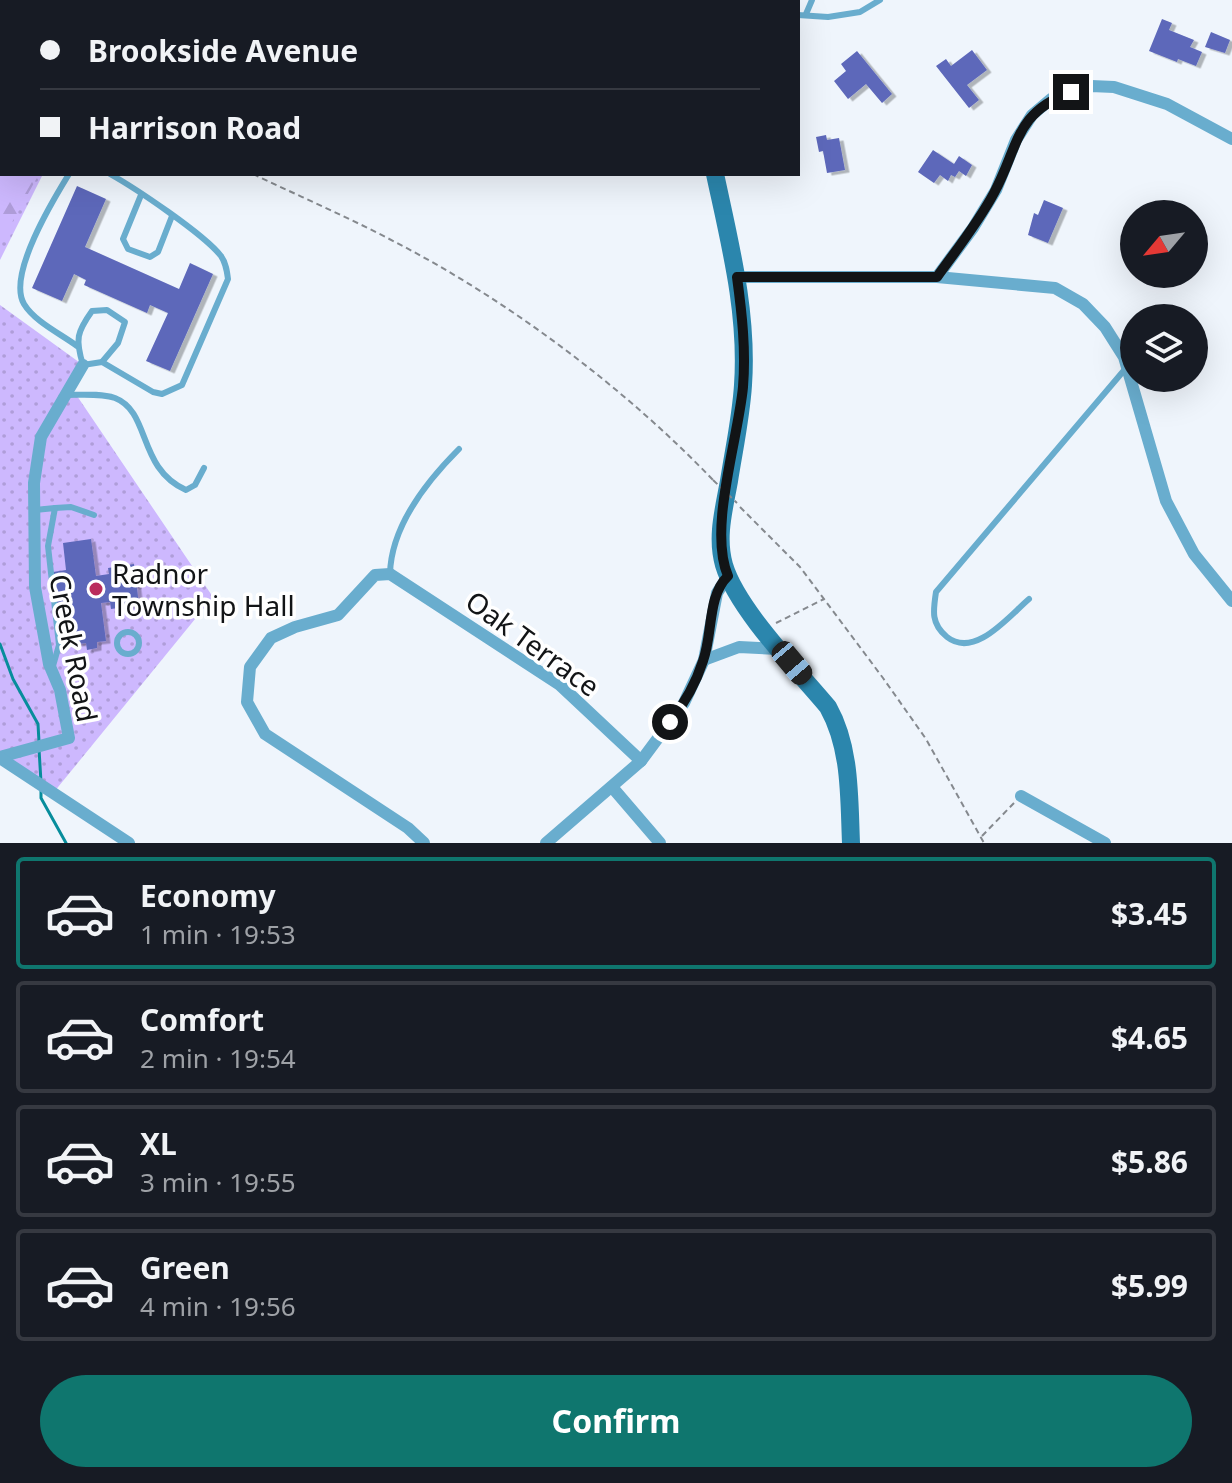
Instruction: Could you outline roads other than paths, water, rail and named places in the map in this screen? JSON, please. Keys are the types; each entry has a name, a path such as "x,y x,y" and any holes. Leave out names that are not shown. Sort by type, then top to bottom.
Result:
{"main road":[{"path":"715,176 737,277 745,333 743,387 721,531 722,556 728,576 765,630 828,707 837,723 848,781 851,843"}],"street":[{"path":"937,277 996,190 1016,140 1032,115 1051,99 1091,86 1114,87 1167,104 1232,139"},
{"path":"737,277 937,277 1055,288 1083,304 1105,327 1120,351"},
{"name":"Creek Road","path":"0,757 69,738 60,690 51,669 35,587 34,483 41,437 83,365"},
{"path":"1135,392 1166,501 1194,554 1226,586 1232,601"},
{"path":"390,574 375,575 338,615 295,627 271,638 250,667 247,702 265,734 408,828 424,843"},
{"name":"Oak Terrace","path":"390,574 560,685 641,761"},
{"path":"546,843 641,761 684,703 704,660 717,593 728,576"},
{"path":"704,660 739,647 780,650"},
{"path":"0,757 129,843"},
{"path":"612,787 660,843"},
{"path":"1021,796 1105,843"}],"lane":[{"path":"812,0 802,14 828,17 860,12 880,0"},
{"path":"68,176 35,237 21,277 21,289 22,301 31,312 77,346"},
{"path":"102,362 118,343 125,322 107,310 92,311 79,330 77,346 83,365 102,362 153,392 162,394 182,385 228,279 221,256 172,216 113,176"},
{"path":"141,195 123,239 128,249 150,257 158,252 172,216"},
{"path":"1029,599 984,638 972,644 952,641 938,631 932,615 936,592 1120,374"},
{"path":"65,395 96,395 126,404 137,418 153,461 173,484 186,490 195,485 204,468"},
{"path":"390,574 390,552 398,533 439,469 459,449"},
{"path":"34,510 71,507 94,515"},
{"path":"51,669 59,645 48,561 55,508"}],"waterway":[{"path":"0,644 13,679 38,724 39,742"},
{"path":"39,749 41,782"},
{"path":"41,789 41,798 66,843"}],"place":[{"name":"Radnor Township Hall","path":"96,589"}]}
